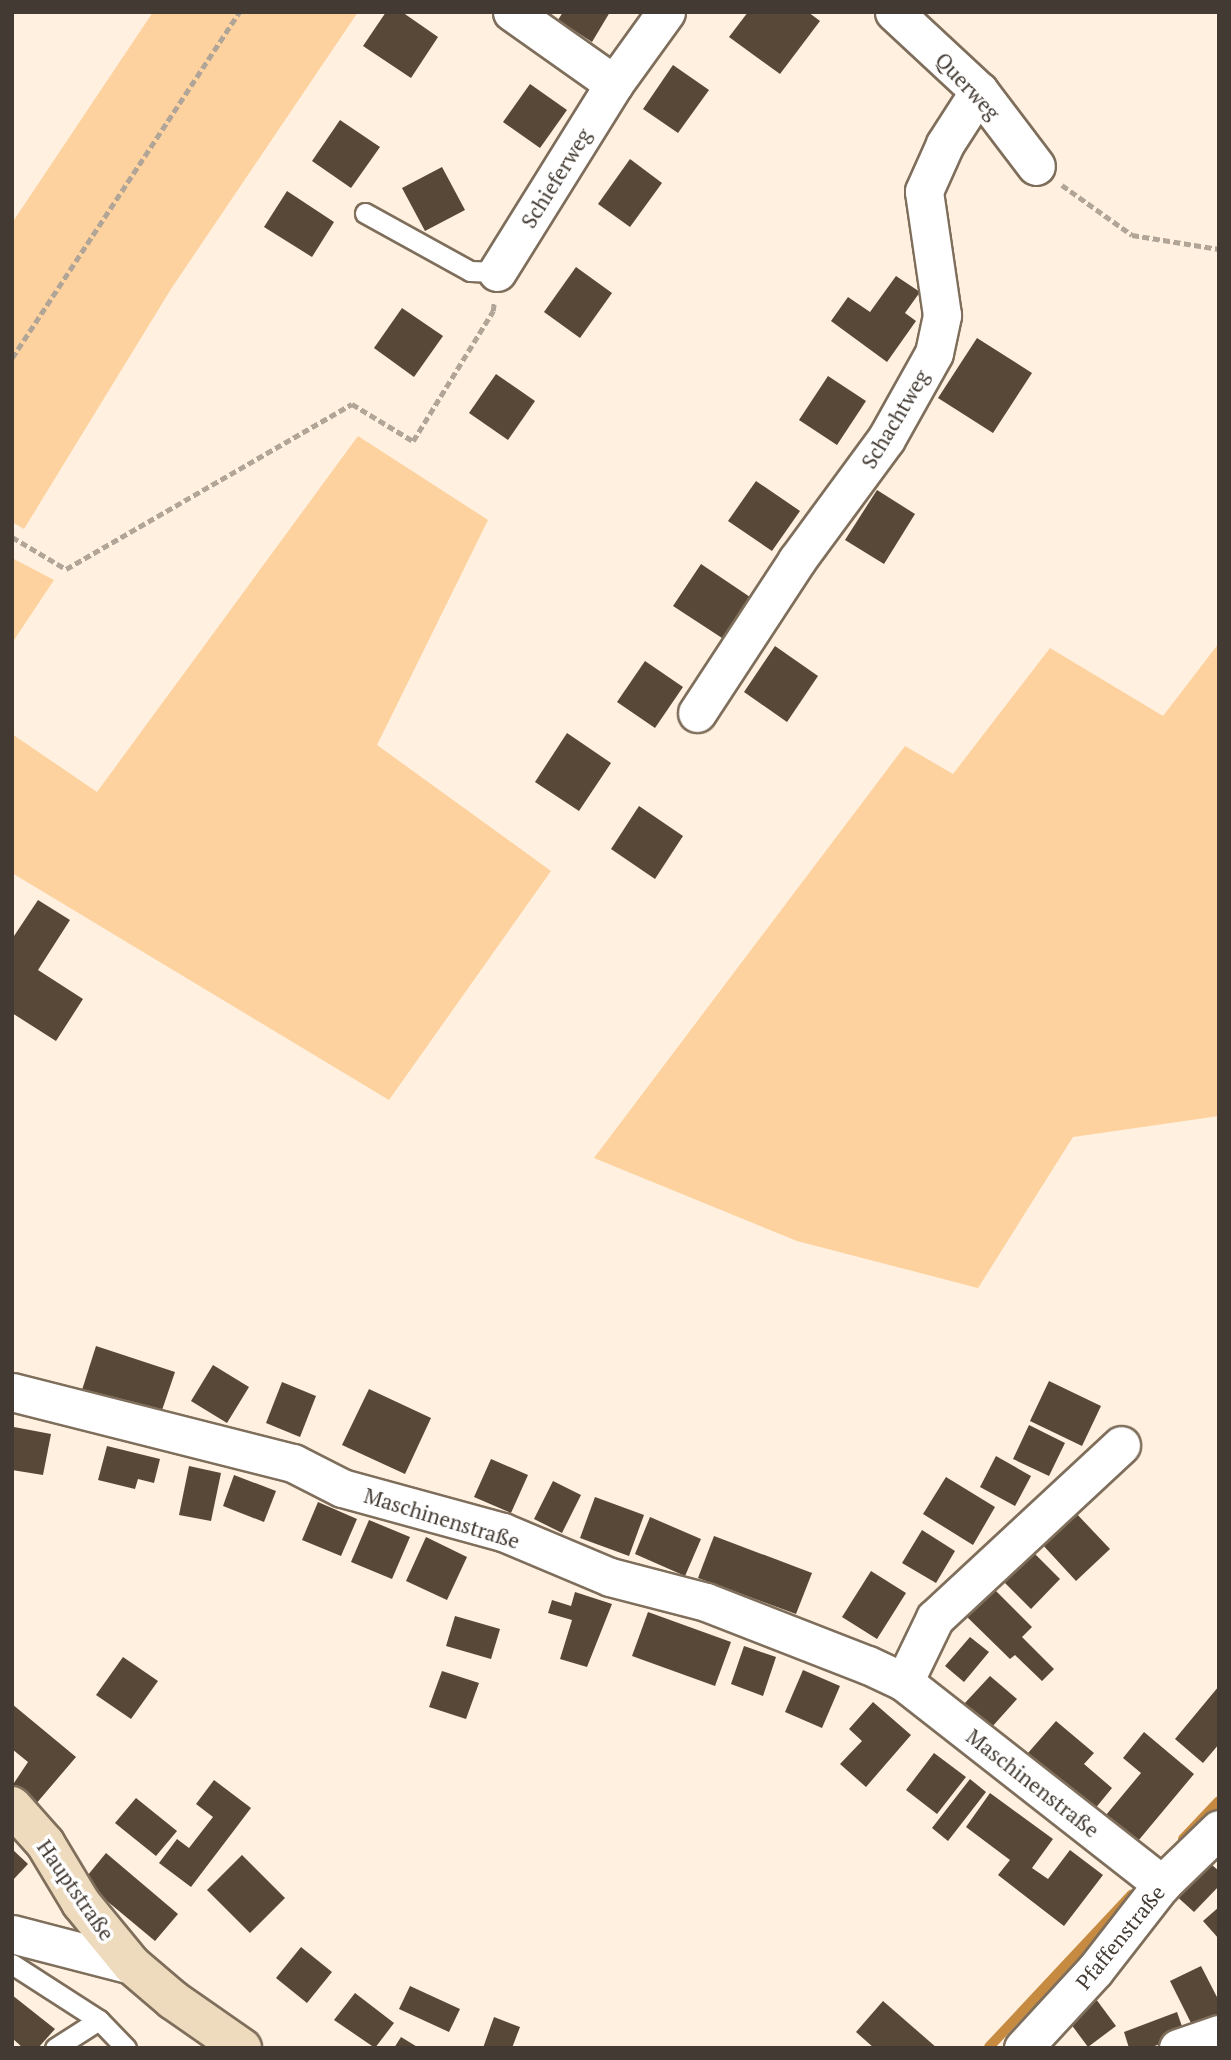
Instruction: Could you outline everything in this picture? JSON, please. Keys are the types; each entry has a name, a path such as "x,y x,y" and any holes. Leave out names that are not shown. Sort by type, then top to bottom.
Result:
{"main road":[{"name":"Hauptstraße","path":"12,1806 45,1843 81,1903 132,1965 173,2000 242,2048"}],"street":[{"path":"512,12 614,84"},
{"name":"Schieferweg","path":"497,272 614,84 666,12"},
{"name":"Querweg","path":"894,12 979,92 1036,166"},
{"name":"Schachtweg","path":"697,713 797,560 886,439 934,353 942,315 924,191 945,144 979,92"},
{"name":"Maschinenstraße","path":"12,1392 293,1463 342,1488 503,1532 610,1577 706,1602 904,1682 1162,1884"},
{"path":"904,1682 935,1618 1121,1445"},
{"name":"Pfaffenstraße","path":"1023,2048 1096,1970 1162,1884 1219,1829"},
{"path":"12,1934 132,1965"},
{"path":"1178,2048 1219,2034"}],"lane":[{"path":"365,213 470,271 497,272"},
{"path":"12,1964 99,2020 126,2048"},
{"path":"55,2048 99,2020"}],"path":[{"path":"12,358 239,12"},
{"path":"1036,166 1132,235 1219,250"},
{"path":"12,537 66,569 352,404 413,441 493,311 497,272"}],"shaded area":[{"path":"153,12 358,12 171,289 24,529 12,522 12,223"},
{"path":"358,436 488,520 377,745 551,871 389,1100 12,873 12,734 97,792"},
{"path":"12,558 54,580 12,643"},
{"path":"1219,643 1219,1116 1073,1137 978,1288 797,1241 594,1158 905,746 953,774 1050,648 1163,716"}],"building":[{"path":"386,12 402,12 438,37 411,78 363,46"},
{"path":"563,12 610,12 592,42 558,20"},
{"path":"748,12 808,12 820,21 780,74 729,37"},
{"path":"673,65 709,90 678,133 643,109"},
{"path":"530,84 567,110 540,148 503,122"},
{"path":"340,120 380,147 351,188 312,161"},
{"path":"630,159 662,183 630,227 598,204"},
{"path":"442,167 465,210 425,231 402,188"},
{"path":"287,191 334,222 312,257 264,227"},
{"path":"576,267 612,293 580,338 544,312"},
{"path":"896,276 920,292 905,313 916,321 887,362 831,321 848,297 870,312"},
{"path":"402,308 443,336 414,377 374,348"},
{"path":"977,338 1032,373 993,433 938,398"},
{"path":"496,374 535,401 508,440 469,413"},
{"path":"828,376 866,401 837,445 799,420"},
{"path":"756,481 800,511 772,551 728,521"},
{"path":"877,490 915,514 884,564 845,540"},
{"path":"701,564 750,597 722,638 673,606"},
{"path":"775,646 818,676 787,722 744,692"},
{"path":"645,661 683,687 655,728 617,702"},
{"path":"567,733 611,763 579,811 535,782"},
{"path":"639,806 683,836 655,879 611,849"},
{"path":"38,900 70,920 38,970 83,999 56,1041 12,1013 12,939"},
{"path":"96,1346 175,1372 160,1416 82,1390"},
{"path":"213,1365 249,1387 227,1423 191,1401"},
{"path":"1049,1381 1101,1406 1082,1446 1030,1421"},
{"path":"282,1382 316,1396 300,1437 266,1423"},
{"path":"369,1389 431,1418 405,1474 342,1445"},
{"path":"1029,1425 1065,1443 1049,1476 1013,1459"},
{"path":"14,1427 51,1434 43,1475 12,1470"},
{"path":"107,1446 160,1459 154,1483 138,1479 135,1489 98,1480"},
{"path":"996,1456 1031,1476 1015,1506 980,1487"},
{"path":"491,1459 528,1475 511,1513 474,1497"},
{"path":"189,1466 221,1473 211,1521 179,1515"},
{"path":"234,1475 276,1491 264,1522 223,1506"},
{"path":"946,1477 995,1507 973,1545 923,1514"},
{"path":"553,1481 581,1495 562,1533 534,1519"},
{"path":"595,1497 644,1515 629,1556 580,1538"},
{"path":"318,1502 357,1519 341,1556 302,1540"},
{"path":"1074,1511 1110,1549 1076,1581 1041,1543"},
{"path":"650,1517 701,1539 685,1576 635,1554"},
{"path":"369,1520 410,1537 392,1579 351,1562"},
{"path":"922,1530 955,1551 936,1583 902,1563"},
{"path":"714,1536 812,1573 796,1614 698,1578"},
{"path":"426,1537 467,1557 447,1600 406,1581"},
{"path":"1031,1550 1060,1579 1031,1609 1002,1580"},
{"path":"871,1571 906,1593 877,1639 842,1617"},
{"path":"991,1586 1032,1627 1022,1637 1054,1669 1042,1681 1015,1655 1010,1659 964,1614"},
{"path":"575,1592 612,1604 587,1667 560,1659 572,1620 548,1613 552,1600 571,1606"},
{"path":"648,1612 731,1642 715,1686 632,1656"},
{"path":"455,1616 500,1629 491,1659 446,1646"},
{"path":"970,1637 989,1652 964,1682 945,1666"},
{"path":"744,1646 776,1657 763,1696 731,1684"},
{"path":"123,1657 158,1681 131,1719 96,1695"},
{"path":"803,1670 840,1686 822,1728 785,1712"},
{"path":"442,1671 479,1683 466,1719 429,1707"},
{"path":"990,1676 1017,1699 991,1728 964,1704"},
{"path":"1219,1686 1219,1744 1203,1763 1175,1739"},
{"path":"873,1702 911,1735 866,1787 840,1764 862,1741 849,1729"},
{"path":"12,1704 76,1757 35,1805 12,1786 28,1762 12,1749"},
{"path":"1056,1721 1094,1753 1084,1764 1112,1788 1094,1810 1028,1753"},
{"path":"1144,1732 1194,1774 1138,1841 1106,1815 1141,1773 1123,1758"},
{"path":"934,1753 966,1777 937,1814 906,1790"},
{"path":"970,1779 986,1792 948,1841 932,1828"},
{"path":"214,1780 251,1808 191,1887 159,1863 177,1839 189,1848 213,1817 196,1804"},
{"path":"990,1793 1053,1839 1032,1868 1048,1879 1070,1850 1103,1875 1064,1926 998,1875 1010,1860 966,1827"},
{"path":"136,1798 177,1831 156,1856 115,1823"},
{"path":"12,1849 28,1864 12,1881"},
{"path":"106,1853 178,1914 155,1941 83,1881"},
{"path":"242,1855 285,1898 250,1933 207,1890"},
{"path":"1205,1859 1219,1871 1219,1886 1194,1912 1173,1893"},
{"path":"1219,1907 1219,1939 1203,1921"},
{"path":"301,1947 332,1972 307,2003 276,1978"},
{"path":"1201,1966 1219,2001 1219,2019 1195,2031 1170,1981"},
{"path":"410,1986 460,2009 449,2032 399,2009"},
{"path":"1090,1991 1116,2026 1088,2047 1062,2012"},
{"path":"355,1993 394,2023 375,2048 334,2020"},
{"path":"12,1995 55,2029 38,2048 23,2048 12,2038"},
{"path":"883,2001 937,2048 874,2048 856,2032"},
{"path":"1177,2012 1185,2035 1149,2048 1129,2048 1124,2032"},
{"path":"494,2017 520,2027 512,2048 483,2048"},
{"path":"401,2037 419,2048 394,2048"}],"waterway":[{"path":"1183,1839 1219,1801"},
{"path":"989,2047 1132,1894"}]}
